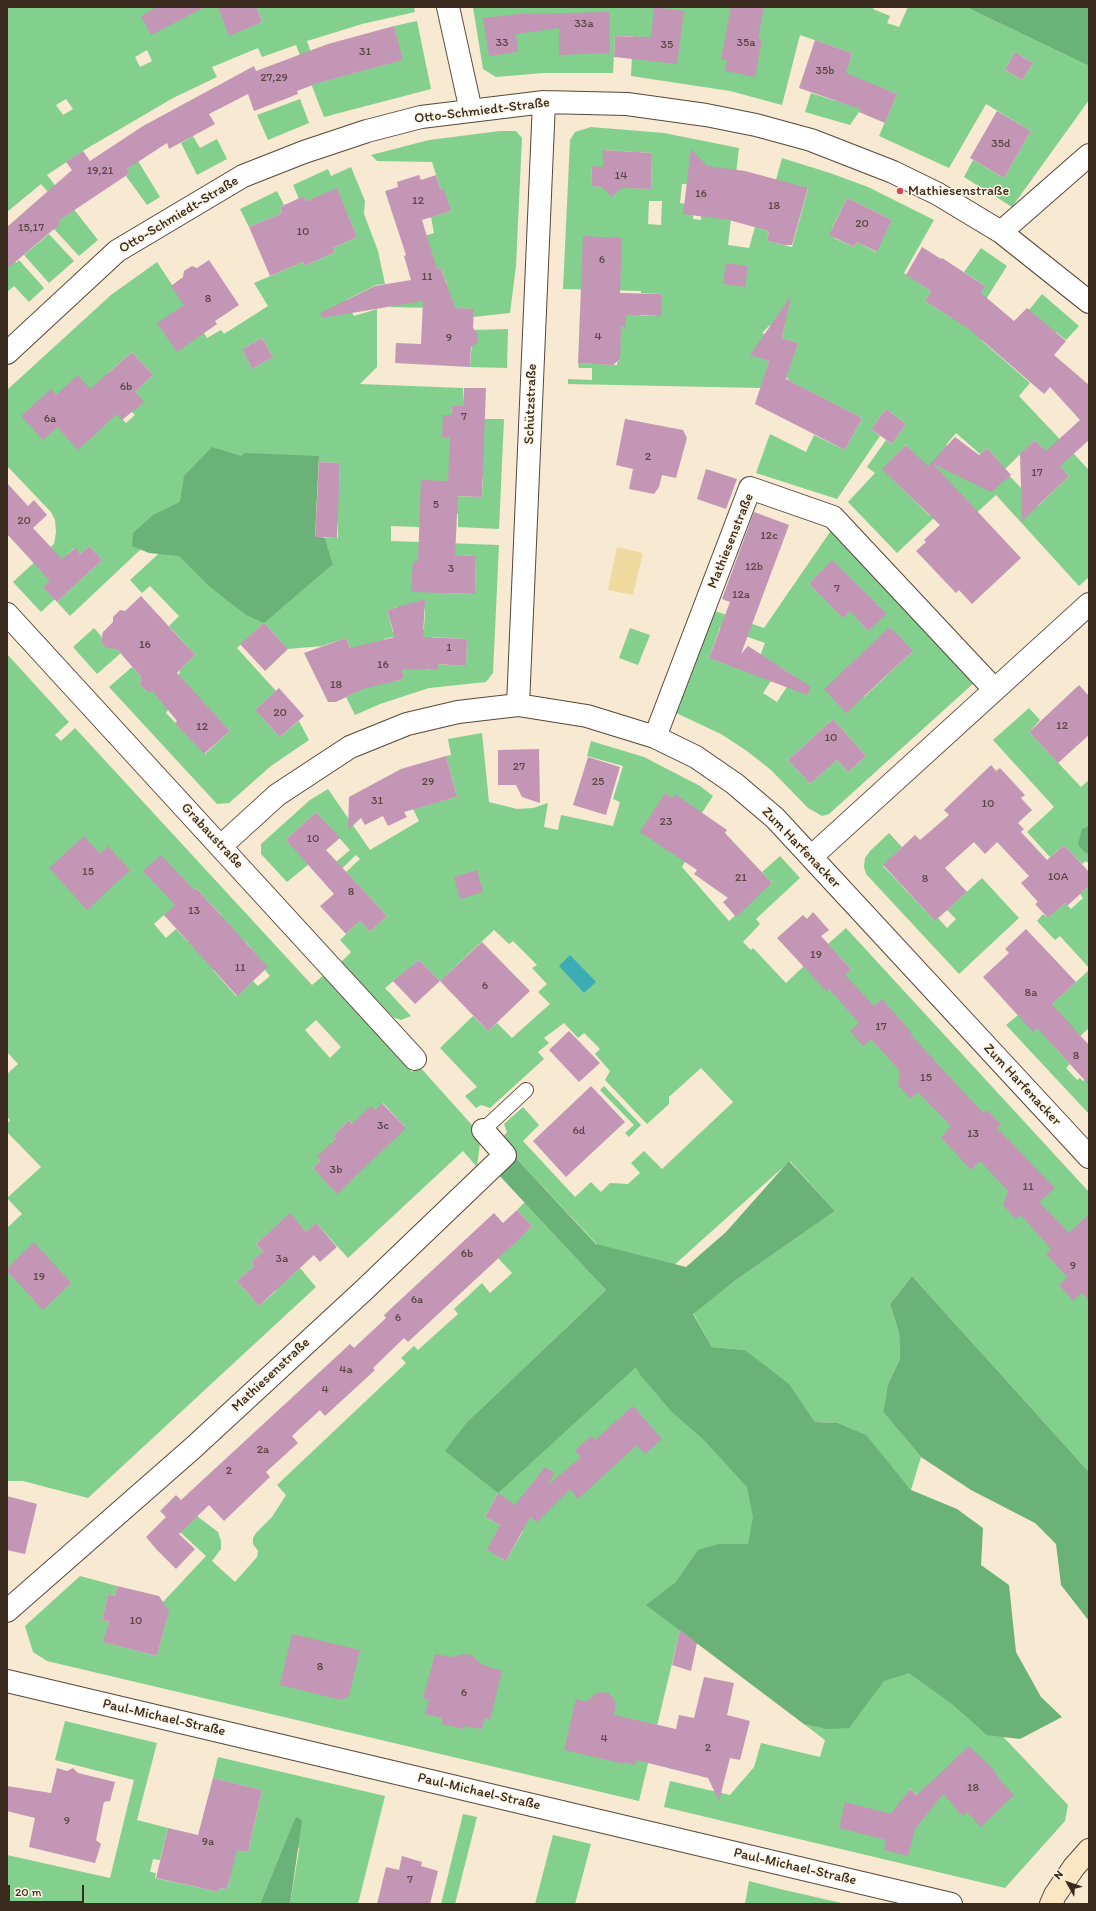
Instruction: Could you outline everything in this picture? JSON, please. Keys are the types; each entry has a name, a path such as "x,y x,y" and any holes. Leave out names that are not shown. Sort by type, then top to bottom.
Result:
{"main road":[{"path":"1052,1904 1058,1889 1089,1850"}],"street":[{"path":"448,7 471,111"},
{"name":"Otto-Schmiedt-Straße","path":"7,353 117,251 243,176 304,152 367,131 421,117 544,102 627,104 706,115 756,125 811,140 893,172 938,194 1001,232 1089,302"},
{"name":"Schützstraße","path":"518,705 544,102"},
{"path":"1001,232 1089,155"},
{"name":"Mathiesenstraße","path":"655,737 750,488 833,517 994,689"},
{"path":"811,857 1089,604"},
{"name":"Grabaustraße","path":"7,614 415,1059"},
{"name":"Zum Harfenacker","path":"221,846 278,795 350,747 407,724 458,712 518,705 587,716 655,737 696,757 735,784 775,818 1089,1157"},
{"name":"Mathiesenstraße","path":"7,1611 194,1447 364,1290 505,1155 483,1130"},
{"name":"Paul-Michael-Straße","path":"7,1681 952,1904"}],"lane":[{"path":"483,1130 526,1090"}],"green space":[{"path":"7,7 238,7 229,35 262,22 257,7 414,7 415,12 362,24 307,41 321,82 402,60 394,26 417,21 431,89 324,117 296,45 262,57 258,48 212,67 217,77 173,98 86,149 47,175 98,240 79,256 54,229 52,215 61,207 41,184 7,212","holes":["147,50 152,61 140,67 135,57","66,99 73,109 63,115 56,105"]},
{"path":"473,7 874,7 873,9 890,16 887,23 899,27 908,7 966,7 1089,66 1089,100 1012,207 964,177 973,160 1004,178 1031,131 986,104 949,168 879,136 897,94 871,84 859,112 850,125 805,112 811,93 836,101 852,53 800,35 782,105 730,91 631,76 633,36 615,36 613,73 544,73 496,77 483,69","holes":["1015,52 1033,63 1022,80 1005,70"]},
{"path":"966,7 1089,7 1089,66"},
{"path":"300,99 309,123 268,140 257,115"},
{"path":"591,127 664,133 739,148 728,245 749,248 755,227 769,231 767,241 792,247 808,189 776,180 782,158 868,187 934,220 904,273 931,291 925,301 952,318 967,314 985,286 964,272 981,248 1007,266 974,318 991,327 981,340 1030,383 1019,396 1089,470 1089,577 1079,586 996,495 974,515 957,496 897,553 848,502 875,473 867,467 886,440 892,444 906,424 886,409 871,429 880,436 837,499 756,473 770,434 806,452 814,435 845,450 862,418 791,382 786,377 798,343 782,338 785,324 782,323 780,329 770,325 762,333 772,337 764,359 769,361 761,388 568,384 568,379 592,380 592,368 579,368 578,363 617,365 617,362 620,359 620,351 617,348 618,326 626,326 626,309 641,316 660,316 661,294 641,293 641,291 563,289 570,140 575,132","holes":["604,150 652,153 651,189 591,186 592,167 603,167","691,161 704,166 701,220 693,219 694,205 680,203 682,184 687,184","847,198 892,220 876,252 857,242 854,247 834,238 837,231 832,228","649,201 662,201 661,225 648,224","956,433 980,454 987,448 1002,465 984,482 946,445","1035,440 1069,476 1038,506 1004,470","906,445 953,492 930,516 883,469"]},
{"path":"500,131 516,131 522,138 516,266 510,313 473,317 474,309 390,307 416,294 447,284 441,268 437,269 404,242 434,233 431,217 451,211 441,190 432,162 377,161 371,155 429,140"},
{"path":"193,136 200,148 217,139 227,159 197,175 181,143"},
{"path":"138,161 160,197 147,205 126,176 130,173 127,169"},
{"path":"351,167 365,201 364,214 378,251 385,284 376,285 346,300 354,316 377,309 377,367 360,384 463,388 463,406 452,406 451,415 442,437 450,437 485,419 504,419 499,529 458,527 458,514 452,513 453,496 482,497 483,478 448,477 448,481 419,527 391,526 391,541 499,545 493,673 486,682 429,688 380,704 355,715 346,697 355,693 357,664 346,638 322,646 288,649 264,623 237,648 276,691 255,710 280,737 299,721 309,740 271,766 229,803 217,804 109,687 132,667 141,677 140,685 147,692 155,692 179,675 180,670 195,655 169,626 179,616 150,586 142,593 130,580 179,535 333,564 325,538 338,538 338,524 327,523 329,488 339,489 340,463 319,462 319,456 194,499 70,616 57,602 102,560 89,546 80,554 74,548 62,560 67,565 44,587 55,599 41,612 13,582 54,544 56,532 55,520 51,512 7,466 7,390 111,295 157,262 207,338 221,330 224,334 268,306 254,283 303,262 305,266 335,252 333,248 357,237 337,189 306,201 304,196 299,199 293,185 328,169 331,176","holes":["262,338 273,357 252,369 242,349","132,352 153,375 135,392 132,412 135,415 126,423 101,396 108,373","428,554 476,556 475,594 443,593","397,607 425,609 424,629 404,629 393,632 387,610","393,637 404,679 377,685 386,648 384,639","432,637 467,639 466,666 438,664 438,670 426,670 431,658","200,699 230,731 205,754 166,713 168,710"]},
{"path":"277,191 284,205 280,207 282,213 249,227 240,209"},
{"path":"49,234 74,261 49,283 24,255"},
{"path":"12,258 16,263 19,260 44,288 29,302 14,286 7,292 7,263"},
{"path":"1042,294 1079,326 1066,340 1056,332 1051,337 1037,317 1029,310"},
{"path":"508,329 507,368 470,367 473,330"},
{"path":"212,447 241,456 245,453 319,456 315,536 325,538 333,564 264,623 246,615 209,586 179,556 149,553 132,546 133,533 153,515 180,502 184,476"},
{"path":"832,529 976,681 829,814 822,816 808,808 771,770 747,751 721,734 674,712 712,610 764,628","holes":["832,561 843,617 809,584","877,604 886,614 868,631 859,621","720,627 765,643 753,674 709,658","890,627 912,652 864,697 850,683","780,667 794,676 777,702 763,693","833,719 866,756 848,772 837,760 810,784 788,760"]},
{"path":"94,628 101,636 102,642 105,646 116,648 121,653 97,674 73,647"},
{"path":"630,628 650,635 638,665 619,658"},
{"path":"7,654 69,722 55,735 61,741 75,728 312,985 324,975 412,1072 419,1066 481,1135 477,1167 463,1151 348,1258 316,1223 306,1232 290,1214 256,1244 263,1251 251,1262 254,1266 237,1281 259,1306 276,1291 269,1282 281,1271 288,1279 300,1268 316,1287 88,1498 23,1481 7,1481 7,1228 22,1214 7,1198 41,1167 7,1132 7,1124 10,1120 7,1117 7,1074 18,1064 7,1052","holes":["196,888 221,915 196,938 188,942 176,929 166,938 154,924 164,915 165,917","245,941 267,967 265,970 270,976 258,986 253,981 236,996 213,970","316,1020 341,1047 330,1058 305,1030","383,1103 406,1128 375,1110","349,1120 366,1139 350,1154 333,1136","321,1160 359,1173 337,1193 313,1168"]},
{"path":"1029,708 1040,720 1029,732 1081,787 1089,780 1089,864 1086,861 1082,864 1064,845 1050,857 1027,832 1054,807 993,740"},
{"path":"482,733 489,802 517,809 533,808 548,803 544,827 558,830 561,815 613,826 620,802 613,799 623,766 587,756 591,741 644,757 700,786 713,796 690,831 685,862 682,867 729,921 772,883 762,872 780,856 800,878 756,919 760,924 743,942 751,950 753,948 786,983 804,966 827,991 851,969 828,944 846,928 1089,1192 1089,1472 912,1276 890,1304 899,1333 900,1359 888,1384 883,1412 921,1457 911,1490 865,1435 838,1423 815,1422 791,1388 745,1350 712,1347 693,1313 736,1280 835,1211 790,1161 643,1293 514,1156 517,1154 502,1138 507,1132 504,1124 523,1107 539,1125 523,1141 575,1197 591,1182 601,1192 610,1183 628,1184 640,1173 631,1163 644,1151 662,1169 733,1102 701,1068 669,1097 669,1104 647,1124 605,1080 610,1071 595,1054 600,1049 584,1033 578,1038 564,1023 544,1038 549,1043 538,1052 544,1059 490,1108 481,1105 476,1108 465,1096 477,1087 440,1048 473,1016 488,1031 497,1023 512,1038 550,1004 538,992 547,984 532,968 537,965 513,941 509,944 494,930 440,981 419,960 385,988 411,1016 401,1020 393,1017 341,962 351,952 340,940 360,921 370,932 387,916 346,872 360,859 356,855 331,879 324,872 350,850 316,812 286,840 309,864 287,882 261,854 261,844 310,800 328,789 370,850 419,821 413,809 457,797 446,756 451,755 448,739"},
{"path":"1089,826 1089,854 1084,852 1078,844 1082,829"},
{"path":"889,833 902,847 883,866 935,921 938,918 947,928 956,919 947,910 982,878 1019,918 959,974 866,874 864,867 865,858 870,851"},
{"path":"1089,886 1089,968 1060,936 1055,940 1037,921 1043,914 1048,918 1065,903 1071,909 1083,898 1080,894"},
{"path":"1089,970 1089,1028 1077,1039 1055,1048 1070,1064 1066,1068 1077,1080 1080,1078 1083,1081 1089,1077 1089,1114 1006,1025 1018,1015 1052,1004"},
{"path":"604,1086 641,1125 629,1137 625,1133 634,1125 600,1090"},
{"path":"514,1156 596,1244 686,1267 726,1232 789,1161 835,1211 736,1280 693,1314 712,1347 745,1350 789,1384 815,1422 838,1423 866,1435 911,1490 957,1509 983,1528 981,1565 1009,1585 1016,1652 1041,1697 1062,1717 1020,1739 987,1735 952,1704 909,1673 884,1681 849,1728 827,1729 804,1724 646,1605 676,1582 698,1550 718,1544 748,1544 753,1517 747,1487 703,1439 672,1412 641,1376 636,1367 498,1493 445,1451 466,1423 606,1290 497,1173"},
{"path":"525,1202 606,1290 466,1423 445,1452 644,1359 1068,1805 1065,1821 1005,1888 664,1807 670,1781 730,1795 754,1767 761,1743 820,1757 825,1740 680,1630 639,1801 47,1661 33,1652 25,1626 80,1576 117,1586 115,1596 108,1594 102,1620 109,1622 104,1642 157,1656 167,1618 167,1609 163,1602 206,1556 180,1532 197,1516 218,1532 221,1541 221,1549 212,1561 235,1582 257,1557 258,1551 253,1544 253,1538 272,1517 286,1495 277,1485 406,1363 401,1358 414,1346 418,1350 458,1314 454,1309 482,1283 490,1293 512,1273 498,1258 532,1226 517,1210","holes":["498,1493 523,1531 506,1561 488,1550 500,1525 485,1517","910,1789 932,1806 903,1799"]},
{"path":"912,1276 1089,1472 1089,1621 1061,1585 1056,1544 1035,1523 971,1490 921,1457 883,1412 888,1384 900,1359 899,1333 890,1304"},
{"path":"65,1721 157,1743 137,1820 168,1828 160,1860 153,1859 150,1872 156,1873 155,1878 219,1892 220,1888 227,1889 230,1877 229,1848 248,1852 262,1790 213,1778 218,1757 385,1796 358,1904 290,1904 299,1850 294,1822 260,1904 7,1904 7,1855 110,1878 134,1780 55,1760"},
{"path":"463,1814 477,1817 455,1904 441,1904"},
{"path":"297,1817 302,1821 290,1904 260,1904 294,1821"},
{"path":"553,1835 591,1844 575,1904 535,1904"},
{"path":"749,1881 780,1889 846,1904 745,1904"}],"sand":[{"path":"617,547 643,553 633,595 608,590"}],"water":[{"path":"570,955 596,982 584,993 559,966"}],"building":[{"path":"157,7 205,7 151,35 141,16"},
{"path":"218,7 257,7 262,22 229,36"},
{"path":"654,7 684,11 677,64 614,57 615,36 651,37"},
{"path":"731,7 764,7 758,38 762,39 755,77 725,71 727,60 721,59"},
{"path":"609,12 610,53 559,55 559,28 516,34 518,52 489,56 483,18 518,14"},
{"path":"394,26 403,60 318,83 297,91 298,94 254,111 248,94 209,114 215,124 169,149 167,143 127,169 130,173 58,221 60,224 7,269 7,227 72,170 66,162 83,151 90,161 143,126 254,66 256,71 328,44"},
{"path":"815,40 852,53 846,73 897,94 885,123 859,112 860,109 799,88"},
{"path":"1015,52 1033,63 1022,80 1005,70"},
{"path":"997,111 1031,131 1004,178 970,158"},
{"path":"691,149 707,166 745,171 808,188 792,245 784,245 767,241 769,231 729,220 683,214"},
{"path":"603,150 652,153 651,189 622,188 611,197 602,187 591,186 592,166 603,167"},
{"path":"419,175 421,180 436,175 441,190 444,189 451,211 422,220 437,269 441,268 455,308 474,309 473,328 478,334 477,343 471,347 470,367 395,363 396,343 421,344 423,301 322,318 320,313 375,286 411,280 404,256 406,255 385,191 398,187 397,182"},
{"path":"337,188 357,237 333,248 335,252 305,266 303,262 270,276 249,227 282,213 280,207 304,196 306,201"},
{"path":"847,198 892,220 877,252 857,242 854,247 829,235"},
{"path":"583,236 622,238 620,293 661,294 661,316 626,315 626,327 621,326 620,359 613,365 578,363"},
{"path":"922,247 985,286 981,293 1014,321 1027,308 1066,341 1054,355 1089,385 1089,440 1060,466 1069,476 1022,521 1020,454 1035,440 1046,451 1080,420 1050,387 1044,394 969,329 925,301 931,291 906,275"},
{"path":"209,260 239,305 215,321 217,324 177,352 157,323 184,305 171,286 183,277 184,271 192,266 197,268"},
{"path":"726,263 748,266 745,287 723,284"},
{"path":"791,296 782,338 798,343 786,379 862,418 845,450 755,404 769,361 750,355"},
{"path":"262,338 273,357 252,369 242,349"},
{"path":"132,352 153,375 135,392 144,402 122,420 117,414 78,450 57,427 43,440 21,416 51,389 56,395 78,375 90,389"},
{"path":"464,388 486,388 482,497 458,496 455,555 476,556 475,594 411,592 413,561 418,561 421,480 448,481 450,437 442,437 443,415 451,415 452,406 463,406"},
{"path":"886,409 906,424 892,444 871,429"},
{"path":"625,419 683,430 687,438 676,478 662,475 659,487 654,494 629,489 633,469 616,465"},
{"path":"955,437 979,455 987,448 1011,475 991,492 933,464 1021,558 972,604 959,590 956,593 916,551 926,542 924,540 940,525 882,469 906,445 928,466"},
{"path":"319,462 340,463 337,538 315,537"},
{"path":"706,469 737,479 726,509 697,499"},
{"path":"7,483 28,506 34,500 47,515 33,528 62,559 75,548 80,554 89,546 102,560 57,602 43,587 50,581 7,534"},
{"path":"754,512 789,525 741,654 748,646 811,687 807,695 709,658 730,602 722,599"},
{"path":"832,560 887,614 868,631 850,611 843,618 809,584"},
{"path":"141,596 195,655 177,673 230,731 204,754 175,723 177,721 153,692 147,692 140,685 141,677 117,649 107,648 101,640 103,632 113,622 113,617 120,610 125,611"},
{"path":"425,599 423,637 467,639 466,666 438,664 438,670 402,669 404,679 363,689 336,702 328,702 304,653 346,638 350,648 395,637 387,610"},
{"path":"264,623 288,649 265,671 240,644"},
{"path":"890,627 913,651 846,713 824,689"},
{"path":"1079,685 1089,696 1089,735 1058,763 1029,732"},
{"path":"279,688 304,716 280,737 255,710"},
{"path":"833,719 866,756 848,772 837,760 810,784 788,760"},
{"path":"539,749 540,803 522,797 516,785 498,785 498,750"},
{"path":"446,756 457,797 404,812 407,817 388,826 383,816 365,825 361,818 348,830 349,797 401,769"},
{"path":"588,757 620,767 606,815 573,805"},
{"path":"991,765 996,771 1000,768 1025,795 1021,798 1032,810 1018,823 1024,829 1021,832 1047,860 1064,845 1089,872 1089,886 1067,906 1065,903 1048,918 1035,904 1038,902 1021,883 1029,876 997,842 985,854 974,842 945,868 967,892 935,921 883,865 915,835 920,840 949,815 944,810"},
{"path":"665,793 672,798 675,794 727,830 725,833 772,883 736,917 723,902 728,898 694,874 697,870 640,832"},
{"path":"316,812 340,838 326,850 387,916 370,932 360,921 346,934 320,906 334,894 286,840"},
{"path":"84,836 100,854 108,846 130,870 87,910 49,868"},
{"path":"161,855 194,890 196,888 268,967 237,996 164,915 175,905 143,871"},
{"path":"477,870 483,892 460,899 454,877"},
{"path":"813,912 829,930 821,936 851,969 845,975 874,1006 882,999 912,1033 910,1034 983,1113 987,1110 1001,1124 997,1128 1055,1188 1039,1202 1069,1233 1089,1214 1089,1301 1082,1293 1073,1301 1059,1285 1067,1277 1046,1254 1051,1249 1021,1215 1016,1219 1003,1205 1008,1191 981,1162 979,1162 971,1170 941,1137 951,1126 918,1092 911,1099 898,1085 900,1071 871,1039 863,1046 850,1031 859,1023 829,989 827,992 777,938 803,915 807,919"},
{"path":"1026,929 1076,982 1052,1004 1089,1045 1089,1085 1037,1028 1033,1032 983,977 1009,953 1005,949"},
{"path":"482,942 530,991 488,1031 440,981"},
{"path":"419,960 440,981 415,1004 393,981"},
{"path":"569,1031 600,1063 579,1082 549,1050"},
{"path":"591,1086 625,1122 566,1177 533,1141"},
{"path":"382,1103 406,1128 337,1194 313,1168 321,1160 317,1156 336,1139 333,1136 349,1120 352,1124 371,1106 375,1110"},
{"path":"517,1210 532,1226 518,1240 408,1342 404,1338 373,1368 375,1370 325,1416 320,1410 292,1436 298,1443 266,1472 270,1477 224,1521 209,1505 179,1534 195,1549 176,1569 156,1549 146,1537 166,1517 160,1511 176,1495 181,1500 350,1344 354,1348 386,1318 384,1315 494,1213 503,1223"},
{"path":"290,1213 306,1232 316,1223 337,1247 320,1262 314,1255 259,1306 237,1281 254,1266 251,1262 263,1251 256,1244"},
{"path":"34,1242 71,1283 43,1310 7,1271 7,1268"},
{"path":"633,1406 662,1439 645,1454 637,1445 578,1499 570,1489 537,1522 530,1517 506,1561 487,1550 500,1525 485,1517 498,1493 515,1505 545,1467 554,1473 548,1485 581,1457 575,1451 591,1436 595,1440"},
{"path":"7,1496 37,1504 25,1554 7,1550"},
{"path":"117,1586 159,1596 169,1611 157,1656 103,1642 109,1622 102,1620 108,1594 115,1596"},
{"path":"680,1630 697,1643 691,1671 672,1665"},
{"path":"292,1634 360,1650 349,1696 341,1700 280,1685"},
{"path":"435,1654 452,1657 464,1654 471,1655 483,1665 502,1671 490,1720 485,1718 482,1729 464,1726 463,1729 442,1724 442,1718 425,1714 429,1700 423,1698"},
{"path":"704,1677 734,1683 727,1715 750,1721 740,1760 730,1758 719,1801 708,1778 636,1760 635,1765 625,1762 624,1764 564,1750 576,1699 586,1702 598,1692 609,1693 616,1703 614,1715 676,1729 679,1715 694,1718"},
{"path":"969,1746 993,1769 999,1779 1014,1795 981,1827 967,1812 963,1816 943,1794 915,1829 908,1856 884,1850 886,1840 839,1828 845,1802 891,1814 910,1789 917,1795"},
{"path":"57,1768 67,1771 73,1768 78,1773 115,1782 110,1801 104,1802 96,1840 101,1844 95,1863 29,1847 35,1818 7,1811 7,1786 51,1793"},
{"path":"213,1778 262,1790 248,1852 237,1850 227,1889 220,1888 219,1892 156,1878 168,1828 198,1835"},
{"path":"402,1856 422,1862 421,1866 438,1871 430,1904 377,1904 386,1867 399,1870"}],"place":[{"name":"Mathiesenstraße","path":"900,191"}]}
